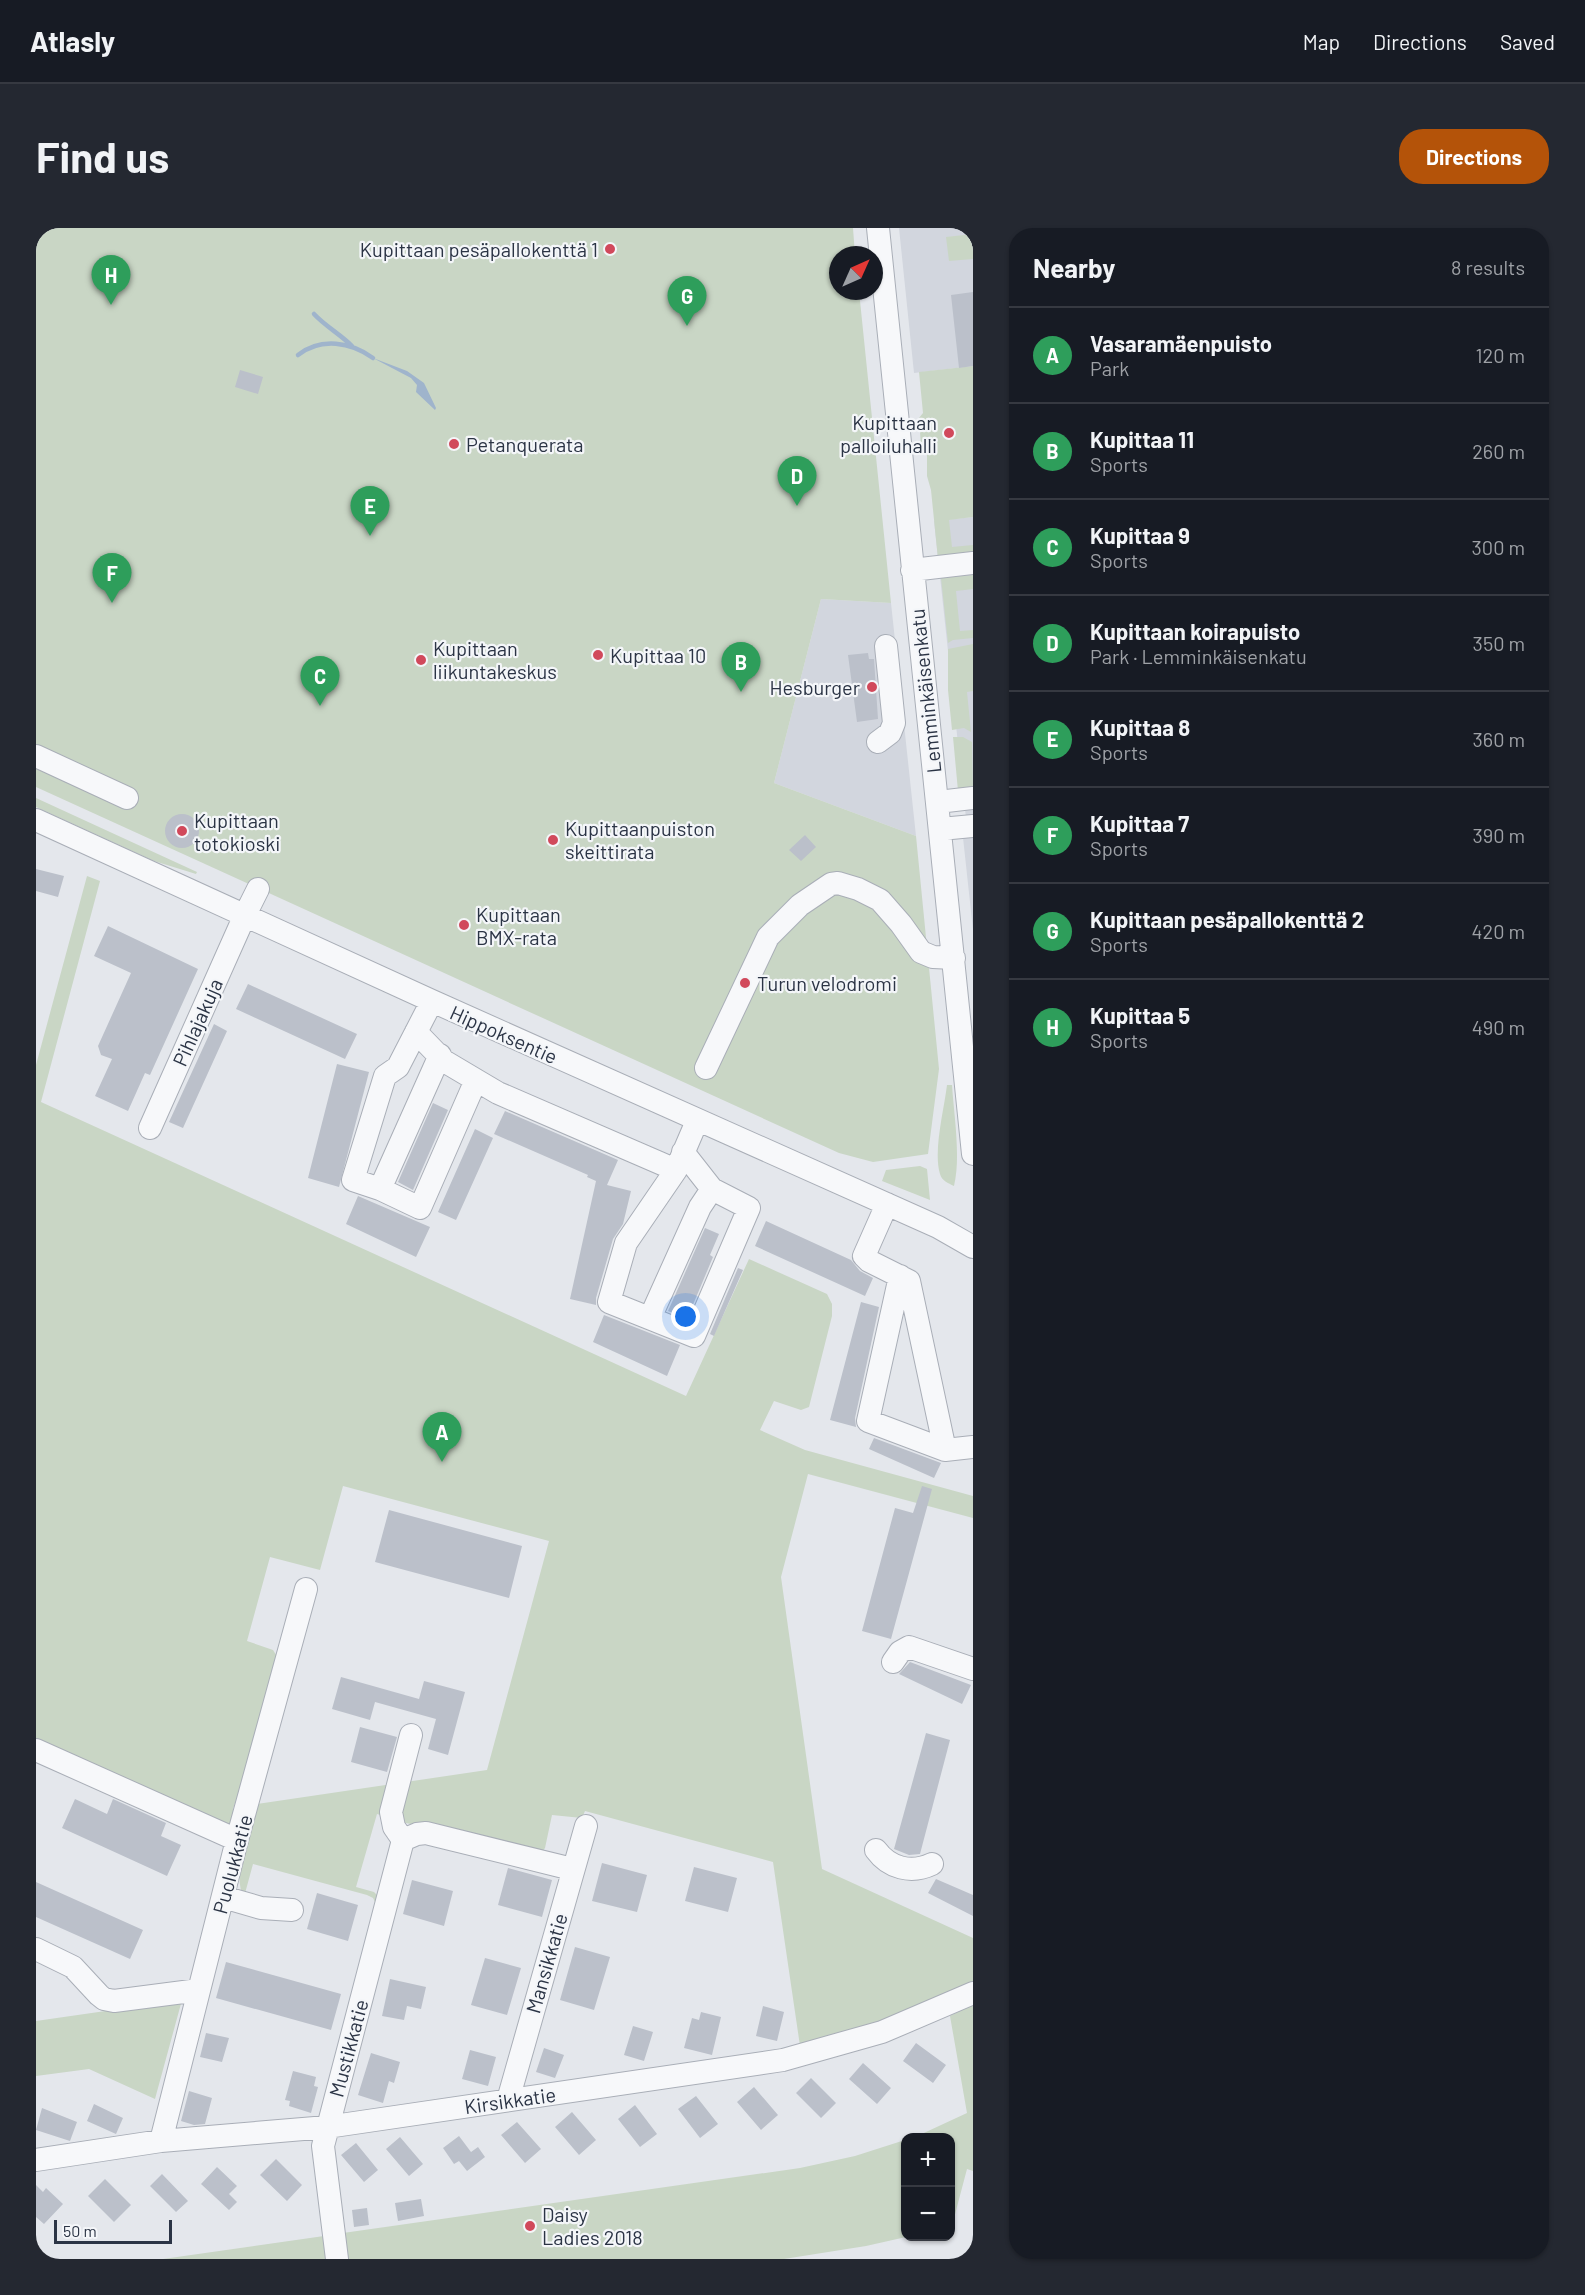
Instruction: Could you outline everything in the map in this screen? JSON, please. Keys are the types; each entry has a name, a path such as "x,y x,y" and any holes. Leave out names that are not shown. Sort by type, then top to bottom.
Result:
{"street":[{"name":"Lemminkäisenkatu","path":"878,228 954,958 969,1054 973,1154"},
{"path":"912,570 973,563"},
{"path":"878,742 890,733 894,723 886,646"},
{"path":"36,756 127,798"},
{"path":"938,802 973,798"},
{"name":"Hippoksentie","path":"36,820 697,1121 938,1227 973,1246"},
{"path":"941,829 973,826"},
{"path":"706,1068 768,937 800,904 831,884 858,889 880,900 921,952 933,957 954,958"},
{"name":"Pihlajakuja","path":"150,1128 258,888"},
{"path":"432,1001 398,1067 385,1076 353,1180 380,1189 420,1208 476,1080"},
{"path":"416,1032 440,1056 498,1093 680,1161 712,1189 749,1208 694,1336 609,1302 626,1243 680,1161 697,1121"},
{"path":"380,1189 440,1056"},
{"path":"650,1318 700,1208 712,1189"},
{"path":"887,1204 864,1256 869,1261 909,1281 945,1450"},
{"path":"900,1276 868,1421 945,1450 973,1447"},
{"name":"Puolukkatie","path":"161,2141 237,1840 306,1589"},
{"path":"893,1662 900,1652 909,1647 973,1669"},
{"path":"411,1736 391,1812 394,1827 403,1840 426,1833 572,1869"},
{"path":"36,1750 237,1840"},
{"name":"Mansikkatie","path":"508,2100 586,1826"},
{"name":"Mustikkatie","path":"337,2259 323,2146 403,1840"},
{"path":"876,1850 883,1859 898,1868 924,1868 932,1864"},
{"path":"223,1897 261,1908 292,1910"},
{"path":"36,1948 73,1967 104,1999 114,2001 199,1990"},
{"name":"Kirsikkatie","path":"36,2160 161,2141 327,2127 783,2060 882,2032 973,1994"}],"shaded area":[{"path":"899,228 973,228 973,366 914,373"},
{"path":"973,517 973,930 961,819 966,818 934,521"},
{"path":"821,599 891,603 916,836 774,783"}],"green space":[{"name":"Kupittaan liikuntakeskus","path":"36,228 853,228 854,246 829,246 829,300 860,300 891,603 821,599 774,783 916,836 939,1069 928,1154 873,1162 839,1153 36,787"},
{"path":"973,234 973,259 949,261 946,237"},
{"name":"Kupittaan palloiluhalli","path":"973,366 973,517 949,520 952,547 973,545 973,555 938,559 931,490 927,476 927,452 921,446 919,418 923,413 919,372"},
{"path":"973,575 973,589 956,591 960,631 973,630 973,638 953,640 948,643 941,578"},
{"path":"973,644 973,691 967,692 971,732 964,728 952,730 948,690 948,649"},
{"path":"953,737 963,737 972,742 973,789 958,791"},
{"path":"36,798 197,872 196,874 154,861 36,807"},
{"path":"87,876 100,881 41,1102 686,1396 749,1259 827,1294 832,1304 832,1316 809,1407 801,1410 774,1401 760,1430 805,1450 973,1496 973,1518 808,1474 781,1577 822,1869 973,1938 973,1985 885,2023 800,2046 773,1862 585,1811 582,1818 552,1815 545,1848 541,1853 406,1823 377,1814 356,1887 374,1892 377,1895 376,1904 373,1898 367,1895 253,1864 244,1897 241,1888 241,1865 246,1838 257,1804 487,1770 549,1541 343,1486 320,1570 270,1557 247,1641 273,1650 278,1658 240,1799 236,1800 233,1809 236,1812 232,1828 36,1740 36,1065"},
{"path":"947,1085 952,1085 956,1136 957,1162 954,1186 942,1178 938,1165 938,1142"},
{"path":"920,1166 927,1169 930,1200 882,1181 886,1170"},
{"path":"182,2000 155,2099 89,2069 36,2076 36,2021"},
{"path":"973,2004 973,2171 967,2169 955,2214 955,2133 924,2133 967,2113 950,2016"},
{"path":"901,2141 901,2238 784,2259 346,2259 343,2233 800,2168 855,2156"},
{"path":"324,2236 331,2259 163,2259"}],"water":[{"path":"373,358 407,371 424,383 435,410 416,392 417,385 411,378"}],"building":[{"path":"973,292 973,366 959,368 951,295"},
{"path":"240,370 263,377 258,394 235,387"},
{"path":"868,653 869,659 874,659 878,719 857,722 848,655"},
{"name":"Kupittaan totokioski","path":"182,814 194,819 199,831 194,843 182,848 170,843 165,831 170,819"},
{"path":"805,835 816,847 801,861 789,850"},
{"path":"36,869 64,876 58,897 36,891"},
{"path":"108,926 198,969 150,1075 145,1073 128,1111 95,1096 112,1059 101,1055 98,1046 131,973 94,956"},
{"path":"248,984 357,1034 345,1059 236,1009"},
{"path":"214,1024 227,1031 183,1128 169,1122"},
{"path":"337,1064 369,1072 339,1187 308,1178"},
{"path":"433,1103 448,1110 413,1190 398,1182"},
{"path":"505,1111 618,1160 607,1185 631,1191 623,1224 613,1239 596,1305 570,1299 596,1181 587,1177 588,1175 494,1134"},
{"path":"475,1129 493,1138 456,1220 438,1212"},
{"path":"358,1196 430,1227 416,1257 346,1224"},
{"path":"766,1221 851,1260 860,1271 873,1278 865,1296 755,1246"},
{"path":"705,1228 719,1234 710,1255 713,1257 687,1319 668,1311"},
{"path":"738,1268 743,1270 714,1336 710,1334"},
{"path":"861,1302 879,1307 855,1418 856,1427 830,1420"},
{"path":"604,1315 680,1345 667,1376 593,1342"},
{"path":"874,1438 941,1463 934,1478 869,1449"},
{"path":"922,1486 932,1489 891,1639 862,1631 895,1508 913,1513"},
{"path":"389,1510 522,1546 509,1598 375,1562"},
{"path":"910,1662 971,1685 962,1704 899,1674"},
{"path":"341,1677 419,1699 424,1681 465,1692 448,1755 428,1749 436,1719 375,1702 370,1720 332,1709"},
{"path":"360,1727 397,1737 387,1772 351,1762"},
{"path":"926,1733 950,1740 920,1854 909,1855 894,1849"},
{"path":"75,1799 107,1814 113,1799 166,1823 161,1836 181,1845 167,1876 62,1828"},
{"path":"602,1863 647,1875 637,1912 592,1901"},
{"path":"694,1867 737,1878 728,1912 685,1901"},
{"path":"508,1868 552,1880 542,1917 498,1905"},
{"path":"936,1879 973,1895 973,1916 928,1893"},
{"path":"412,1880 453,1891 444,1926 403,1914"},
{"path":"36,1882 143,1930 130,1959 36,1917"},
{"path":"317,1893 358,1905 348,1941 307,1929"},
{"path":"575,1947 610,1957 594,2010 560,2000"},
{"path":"485,1958 521,1968 507,2015 471,2005"},
{"path":"226,1962 341,1994 331,2030 216,1998"},
{"path":"390,1979 426,1987 421,2009 407,2006 404,2020 382,2016"},
{"path":"763,2006 784,2012 777,2041 756,2036"},
{"path":"701,2012 721,2017 712,2055 684,2048 692,2018 699,2020"},
{"path":"633,2026 653,2032 644,2061 624,2055"},
{"path":"206,2033 229,2038 222,2062 200,2057"},
{"path":"916,2043 946,2065 933,2083 903,2061"},
{"path":"544,2048 564,2055 555,2078 536,2072"},
{"path":"470,2050 496,2057 488,2086 462,2079"},
{"path":"371,2053 400,2062 394,2083 389,2081 383,2103 358,2095"},
{"path":"863,2063 891,2088 877,2104 849,2079"},
{"path":"293,2071 316,2077 314,2086 318,2087 311,2113 289,2106 290,2101 285,2100"},
{"path":"811,2078 836,2103 821,2118 796,2093"},
{"path":"754,2087 778,2115 761,2130 737,2102"},
{"path":"189,2091 212,2098 205,2124 194,2125 181,2121"},
{"path":"696,2096 718,2124 700,2138 678,2109"},
{"path":"94,2104 123,2118 116,2134 87,2121"},
{"path":"635,2105 657,2134 640,2147 618,2119"},
{"path":"42,2108 77,2122 70,2141 36,2130"},
{"path":"572,2112 596,2140 579,2155 555,2127"},
{"path":"517,2122 541,2149 525,2163 501,2135"},
{"path":"459,2136 471,2152 478,2147 485,2157 467,2171 459,2161 454,2164 443,2148"},
{"path":"400,2137 423,2164 409,2176 386,2149"},
{"path":"356,2143 378,2170 364,2182 341,2155"},
{"path":"276,2159 302,2185 287,2201 260,2175"},
{"path":"217,2167 237,2186 229,2194 237,2202 229,2210 201,2184"},
{"path":"162,2174 188,2201 176,2212 150,2186"},
{"path":"105,2179 131,2205 114,2222 88,2196"},
{"path":"36,2185 43,2192 46,2188 63,2204 44,2224 36,2217"},
{"path":"421,2199 424,2216 398,2221 395,2203"},
{"path":"367,2208 369,2225 354,2227 352,2210"}],"waterway":[{"path":"314,314 352,346"},
{"path":"298,355 316,346 336,344 355,348 373,358"}],"place":[{"name":"Kupittaan pesäpallokenttä 1","path":"610,249"},
{"name":"Kupittaa 5","path":"111,305"},
{"name":"Kupittaan pesäpallokenttä 2","path":"687,326"},
{"name":"Kupittaan palloiluhalli","path":"949,433"},
{"name":"Petanquerata","path":"454,444"},
{"name":"Kupittaan koirapuisto","path":"797,506"},
{"name":"Kupittaa 8","path":"370,536"},
{"name":"Kupittaa 7","path":"112,603"},
{"name":"Kupittaa 10","path":"598,655"},
{"name":"Kupittaan liikuntakeskus","path":"421,660"},
{"name":"Hesburger","path":"872,687"},
{"name":"Kupittaa 11","path":"741,692"},
{"name":"Kupittaa 9","path":"320,706"},
{"name":"Kupittaan totokioski","path":"182,831"},
{"name":"Kupittaanpuiston skeittirata","path":"553,840"},
{"name":"Kupittaan BMX-rata","path":"464,925"},
{"name":"Turun velodromi","path":"745,983"},
{"name":"Vasaramäenpuisto","path":"442,1462"},
{"name":"Daisy Ladies 2018","path":"530,2226"}]}
